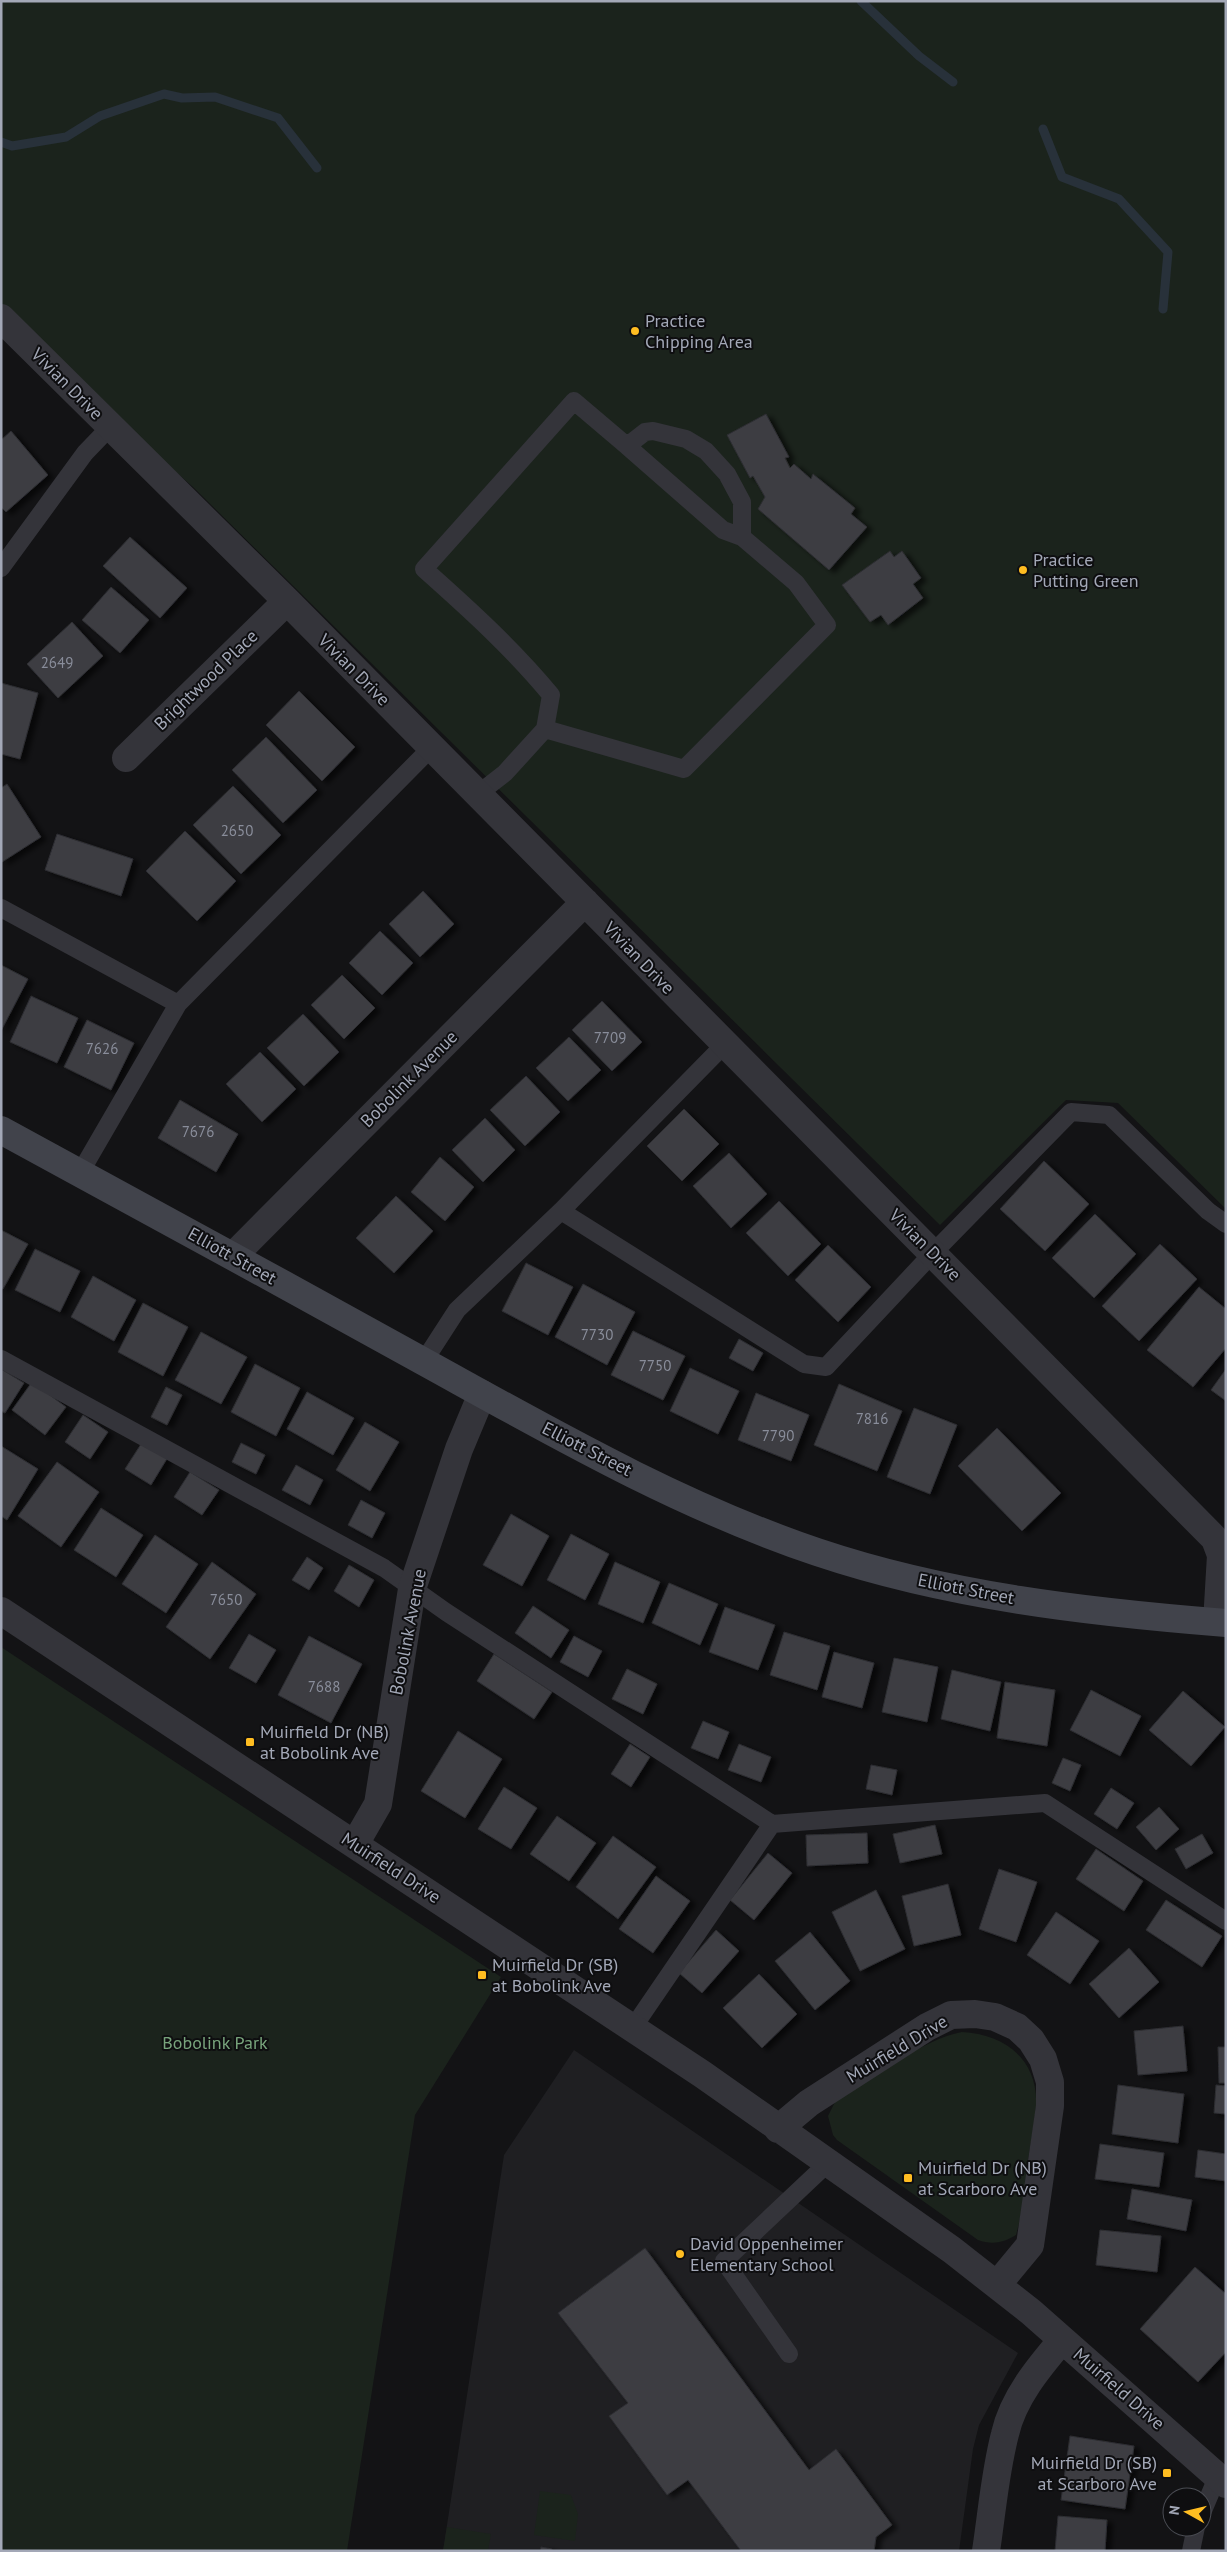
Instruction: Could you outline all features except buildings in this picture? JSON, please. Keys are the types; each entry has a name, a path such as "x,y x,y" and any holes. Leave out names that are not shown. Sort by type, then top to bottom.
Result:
{"street":[{"name":"Vivian Drive","path":"1,318 287,601 1214,1539 1221,1554 1221,1623"},
{"name":"Brightwood Place","path":"126,758 287,601"},
{"name":"Bobolink Avenue","path":"233,1256 585,902"},
{"name":"Elliott Street","path":"1,1130 482,1394 600,1457 706,1508 816,1552 893,1574 1018,1600 1221,1623"},
{"name":"Bobolink Avenue","path":"355,1844 378,1804 412,1589 458,1450 482,1394"},
{"name":"Muirfield Drive","path":"1,1611 702,2074 778,2129 829,2162 952,2250 997,2285 1223,2475"},
{"name":"Muirfield Drive","path":"778,2129 809,2103 927,2027 951,2016 975,2014 995,2017 1017,2028 1031,2040 1043,2059 1050,2082 1050,2106 1030,2245 997,2285"},
{"path":"986,2551 1005,2433 1018,2401 1041,2365 1062,2340"}],"lane":[{"path":"478,794 505,773 545,729 551,695 526,665 481,620 424,570 574,401 723,530 742,537 796,583 827,625 684,769 545,729"},
{"path":"1,568 85,453 110,427"},
{"path":"628,446 645,432 653,431 686,439 706,450 727,474 742,502 742,537"},
{"path":"80,1173 178,1004 431,748"},
{"path":"1,908 178,1004"},
{"path":"424,1361 457,1310 561,1211 724,1045"},
{"path":"561,1211 804,1364 826,1367 933,1253 1071,1112 1109,1115 1208,1211 1226,1224"},
{"path":"1,1359 384,1568 454,1618 772,1824 1045,1802 1226,1921"},
{"path":"632,2028 772,1824"},
{"path":"788,2354 724,2261 829,2162"},
{"path":"1212,2495 1223,2475"},
{"path":"1191,2551 1194,2537"}],"shaded area":[{"name":"David Oppenheimer Elementary School","path":"574,2050 1018,2353 979,2425 973,2449 959,2551 443,2551 504,2155"}],"green space":[{"path":"1,1 1226,1 1226,1209 1118,1103 1066,1100 940,1225 193,487 1,319"},
{"name":"Bobolink Park","path":"1,1647 501,1977 415,2115 347,2551 1,2551"},
{"path":"962,2032 978,2034 1005,2044 1025,2063 1032,2076 1035,2090 1036,2107 1024,2198 1016,2235 1007,2240 997,2242 978,2240 837,2140 833,2135 828,2116 836,2100 881,2071 914,2051 947,2036"},
{"path":"540,2491 571,2495 578,2514 575,2541 534,2535"},
{"path":"447,2527 491,2534 488,2551 443,2551"}],"waterway":[{"path":"861,1 919,56 953,82"},
{"path":"1,142 12,146 66,137 100,116 164,94 182,98 215,97 278,118 317,168"},
{"path":"1043,129 1062,177 1119,199 1168,252 1163,309"}],"place":[{"name":"Practice Chipping Area","path":"635,331"},
{"name":"Practice Putting Green","path":"1023,570"},
{"name":"Muirfield Dr (NB) at Bobolink Ave","path":"250,1742"},
{"name":"Muirfield Dr (SB) at Bobolink Ave","path":"482,1975"},
{"name":"Muirfield Dr (NB) at Scarboro Ave","path":"908,2178"},
{"name":"David Oppenheimer Elementary School","path":"680,2254"},
{"name":"Muirfield Dr (SB) at Scarboro Ave","path":"1167,2473"}]}
